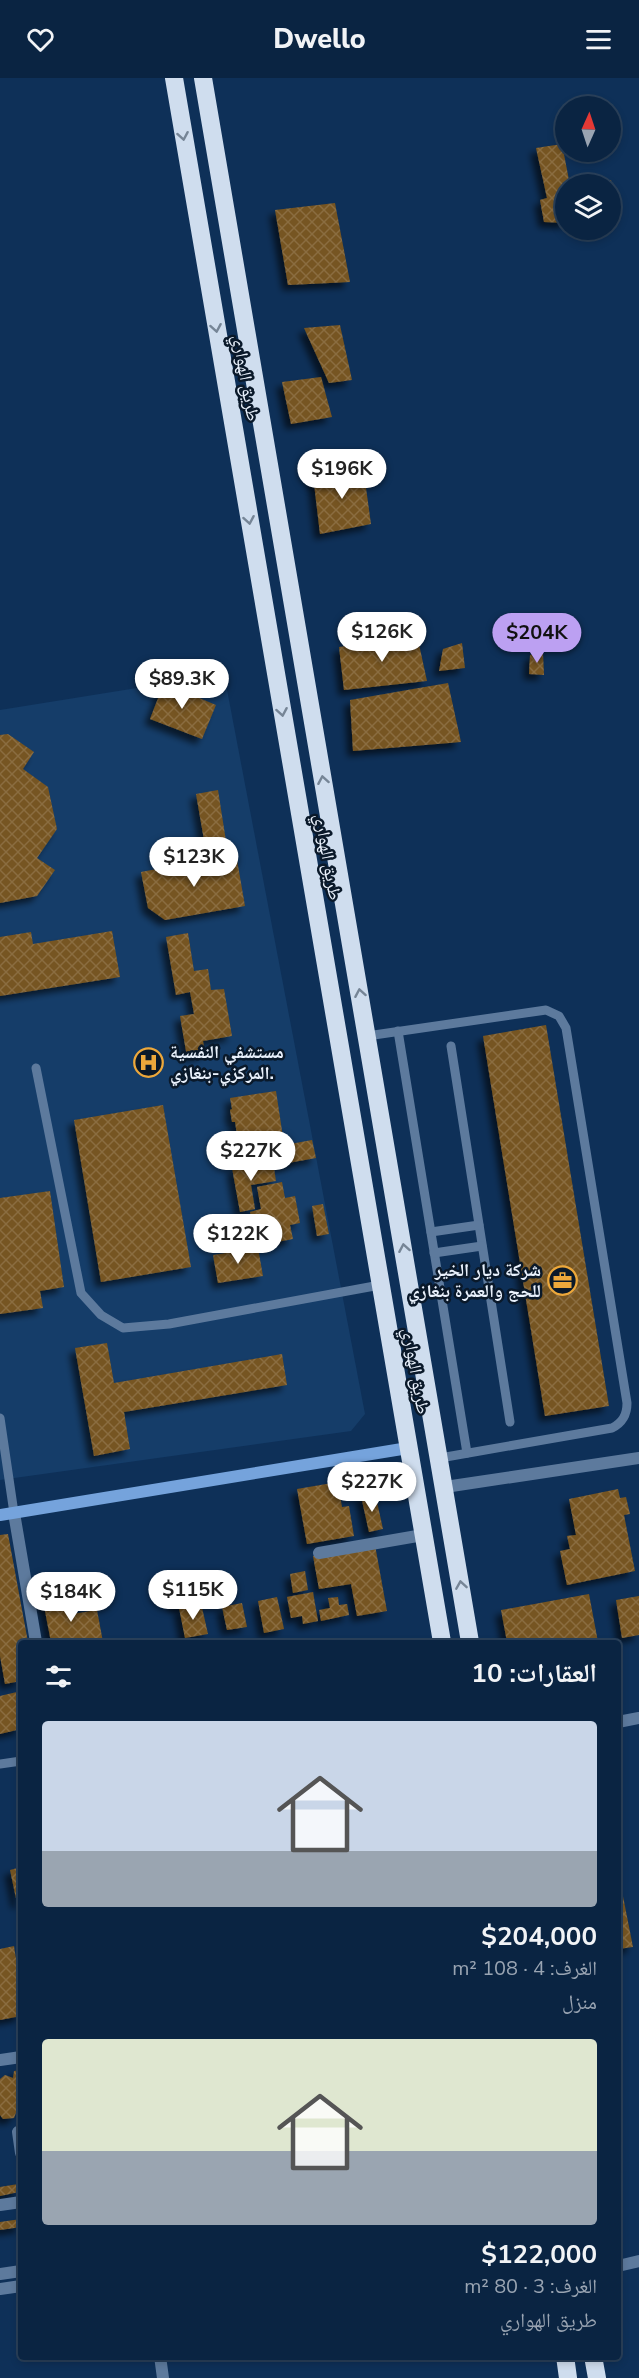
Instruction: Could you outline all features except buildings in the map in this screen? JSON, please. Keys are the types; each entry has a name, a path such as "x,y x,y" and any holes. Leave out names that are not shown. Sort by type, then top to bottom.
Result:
{"highway":[{"name":"طريق الهواري","path":"174,78 442,1640"},
{"name":"طريق الهواري","path":"203,78 470,1640"},
{"path":"566,2360 568,2378"},
{"path":"593,2360 597,2378"}],"street":[{"path":"0,1515 408,1448"},
{"path":"445,1487 639,1458"},
{"path":"14,1513 36,1640"},
{"path":"320,1552 423,1535"},
{"path":"621,1721 639,1718"},
{"path":"0,2060 18,2057"},
{"path":"0,2205 18,2202"},
{"path":"621,2265 639,2261"},
{"path":"0,2274 18,2271"},
{"path":"0,2289 18,2286"},
{"path":"161,2360 163,2378"}],"lane":[{"path":"368,1036 546,1010 553,1012 563,1022 572,1063 627,1403 625,1415 612,1428 440,1458"},
{"path":"398,1031 467,1453"},
{"path":"450,1046 510,1422"},
{"path":"36,1068 81,1293 101,1315 123,1328 169,1323 380,1285"},
{"path":"431,1232 478,1225"},
{"path":"434,1253 482,1246"},
{"path":"0,1418 14,1513"},
{"path":"0,1764 18,1761"}],"shaded area":[{"name":"مستشفي النفسية المركزي-بنغازي.","path":"224,674 365,1414 351,1431 0,1480 0,710"}],"place":[{"name":"مستشفي النفسية المركزي-بنغازي.","path":"149,1062"},
{"name":"شركة ديار الخير للحج والعمرة بنغازي","path":"562,1280"}]}
